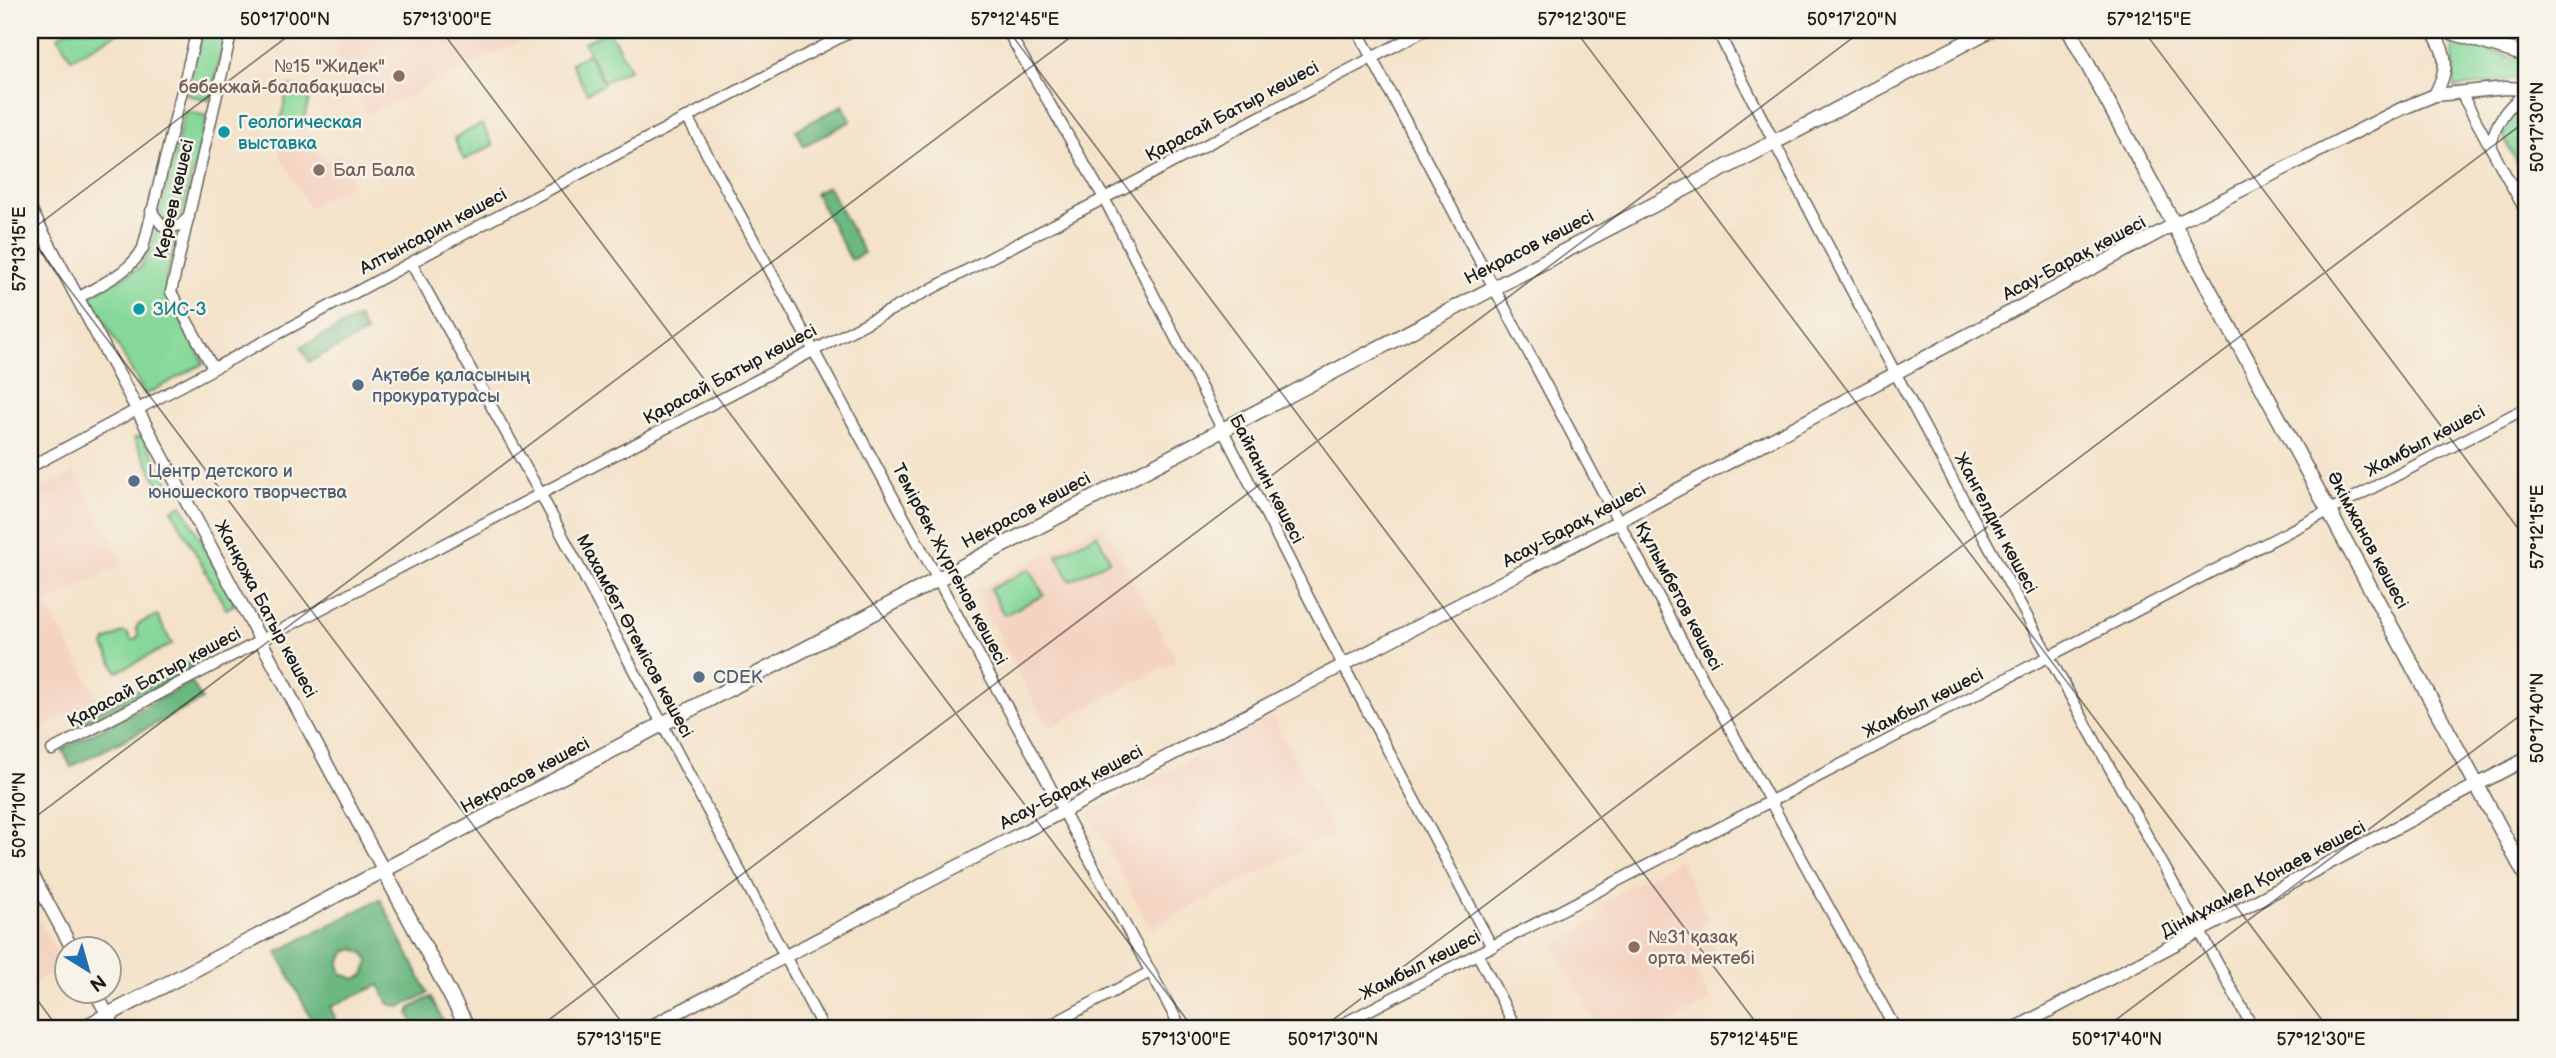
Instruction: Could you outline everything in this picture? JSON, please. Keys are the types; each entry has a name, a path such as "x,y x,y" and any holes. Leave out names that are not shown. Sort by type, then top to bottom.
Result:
{"main road":[{"name":"Некрасов көшесі","path":"83,1028 112,1022 384,871 1221,428 1990,30"},
{"name":"Әкімжанов көшесі","path":"2069,30 2526,876"},
{"path":"2445,30 2526,55"},
{"name":"Жанқожа Батыр көшесі","path":"384,871 468,1028"}],"street":[{"name":"Кереев көшесі","path":"78,298 121,273 138,258 143,248 197,30"},
{"name":"Кереев көшесі","path":"213,368 171,292 232,30"},
{"name":"Алтынсарин көшесі","path":"30,467 853,30"},
{"name":"Байғанин көшесі","path":"1007,30 1104,198 1343,665 1492,947"},
{"name":"Құлымбетов көшесі","path":"1357,30 1769,802 1895,1028"},
{"name":"Қарасай Батыр көшесі","path":"52,750 1425,30"},
{"name":"Жангелдин көшесі","path":"1717,30 1773,142 2049,658 2253,1028"},
{"path":"2432,30 2444,53 2446,65 2445,77 2435,95"},
{"path":"2490,147 2499,120 2507,108 2526,91"},
{"name":"Асау-Барақ көшесі","path":"648,1028 1619,521 2175,224 2389,115 2435,95 2526,91"},
{"path":"2461,93 2526,212"},
{"name":"Темірбек Жүргенов көшесі","path":"687,117 1181,1028"},
{"name":"Жанқожа Батыр көшесі","path":"30,209 384,871"},
{"path":"152,211 162,225 168,228 180,225 188,217"},
{"name":"Махамбет Өтемісов көшесі","path":"411,263 540,493 823,1028"},
{"name":"Жамбыл көшесі","path":"1335,1028 2526,408"},
{"name":"Дінмұхамед Қонаев көшесі","path":"2016,1028 2526,759"},
{"path":"30,870 65,936"},
{"path":"1478,954 1516,1028"},
{"path":"1045,1028 1150,972"},
{"path":"103,1006 112,1022"}],"shaded area":[{"name":"№15 \"Жидек\" бөбекжай-балабақшасы","path":"338,30 542,31 367,115 337,53"},
{"name":"Бал Бала","path":"308,132 324,162 340,154 355,184 309,208 277,148"},
{"path":"75,472 123,564 46,604 98,698 30,736 30,613 45,604 30,574 30,496"},
{"path":"1104,523 1176,661 1048,728 976,591"},
{"path":"1272,716 1334,833 1150,929 1089,813"},
{"name":"№31 қазақ орта мектебі","path":"1679,860 1709,918 1701,923 1715,949 1690,963 1711,1001 1661,1028 1598,1028 1553,944 1599,919 1593,906"},
{"path":"30,904 52,944 52,972 30,984"}],"green space":[{"path":"68,30 119,32 71,59 58,36"},
{"path":"203,30 227,30 210,100 187,95"},
{"path":"609,30 630,69 604,82 584,43"},
{"path":"2452,40 2526,61 2526,79 2455,88"},
{"path":"588,54 604,84 587,93 571,63"},
{"path":"288,86 311,91 302,128 280,123"},
{"path":"843,105 851,121 804,146 796,130"},
{"path":"2526,108 2526,182 2503,135 2510,118"},
{"path":"185,111 207,116 166,280 167,295 204,363 145,395 90,295 141,267 153,241"},
{"path":"482,124 493,145 464,160 454,138"},
{"path":"828,186 864,253 851,260 815,193"},
{"path":"358,317 366,333 309,362 301,347"},
{"path":"142,435 171,487 163,492 134,439"},
{"path":"182,505 236,604 226,609 172,510"},
{"path":"1097,534 1110,560 1070,581 1057,555"},
{"path":"1030,569 1044,595 1004,615 990,589"},
{"path":"157,615 172,644 117,672 104,646 106,641 123,632 128,634 131,640 135,640 139,635 136,629 138,624"},
{"path":"203,655 206,661 81,728 78,722"},
{"path":"192,682 202,700 71,767 62,749"},
{"path":"380,899 428,993 401,1007 389,1004 379,985 330,1007 340,1028 316,1028 277,952","holes":["355,949 364,953 369,962 364,975 355,979 342,974 339,964 345,952"]},
{"path":"431,997 443,1021 429,1028 416,1028 409,1014 411,1008"}],"place":[{"name":"№15 \"Жидек\" бөбекжай-балабақшасы","path":"399,76"},
{"name":"Геологическая выставка","path":"224,132"},
{"name":"Бал Бала","path":"319,170"},
{"name":"ЗИС-3","path":"139,309"},
{"name":"Ақтөбе қаласының прокуратурасы","path":"358,385"},
{"name":"Центр детского и юношеского творчества","path":"134,481"},
{"name":"CDEK","path":"699,677"},
{"name":"№31 қазақ орта мектебі","path":"1634,947"}]}
